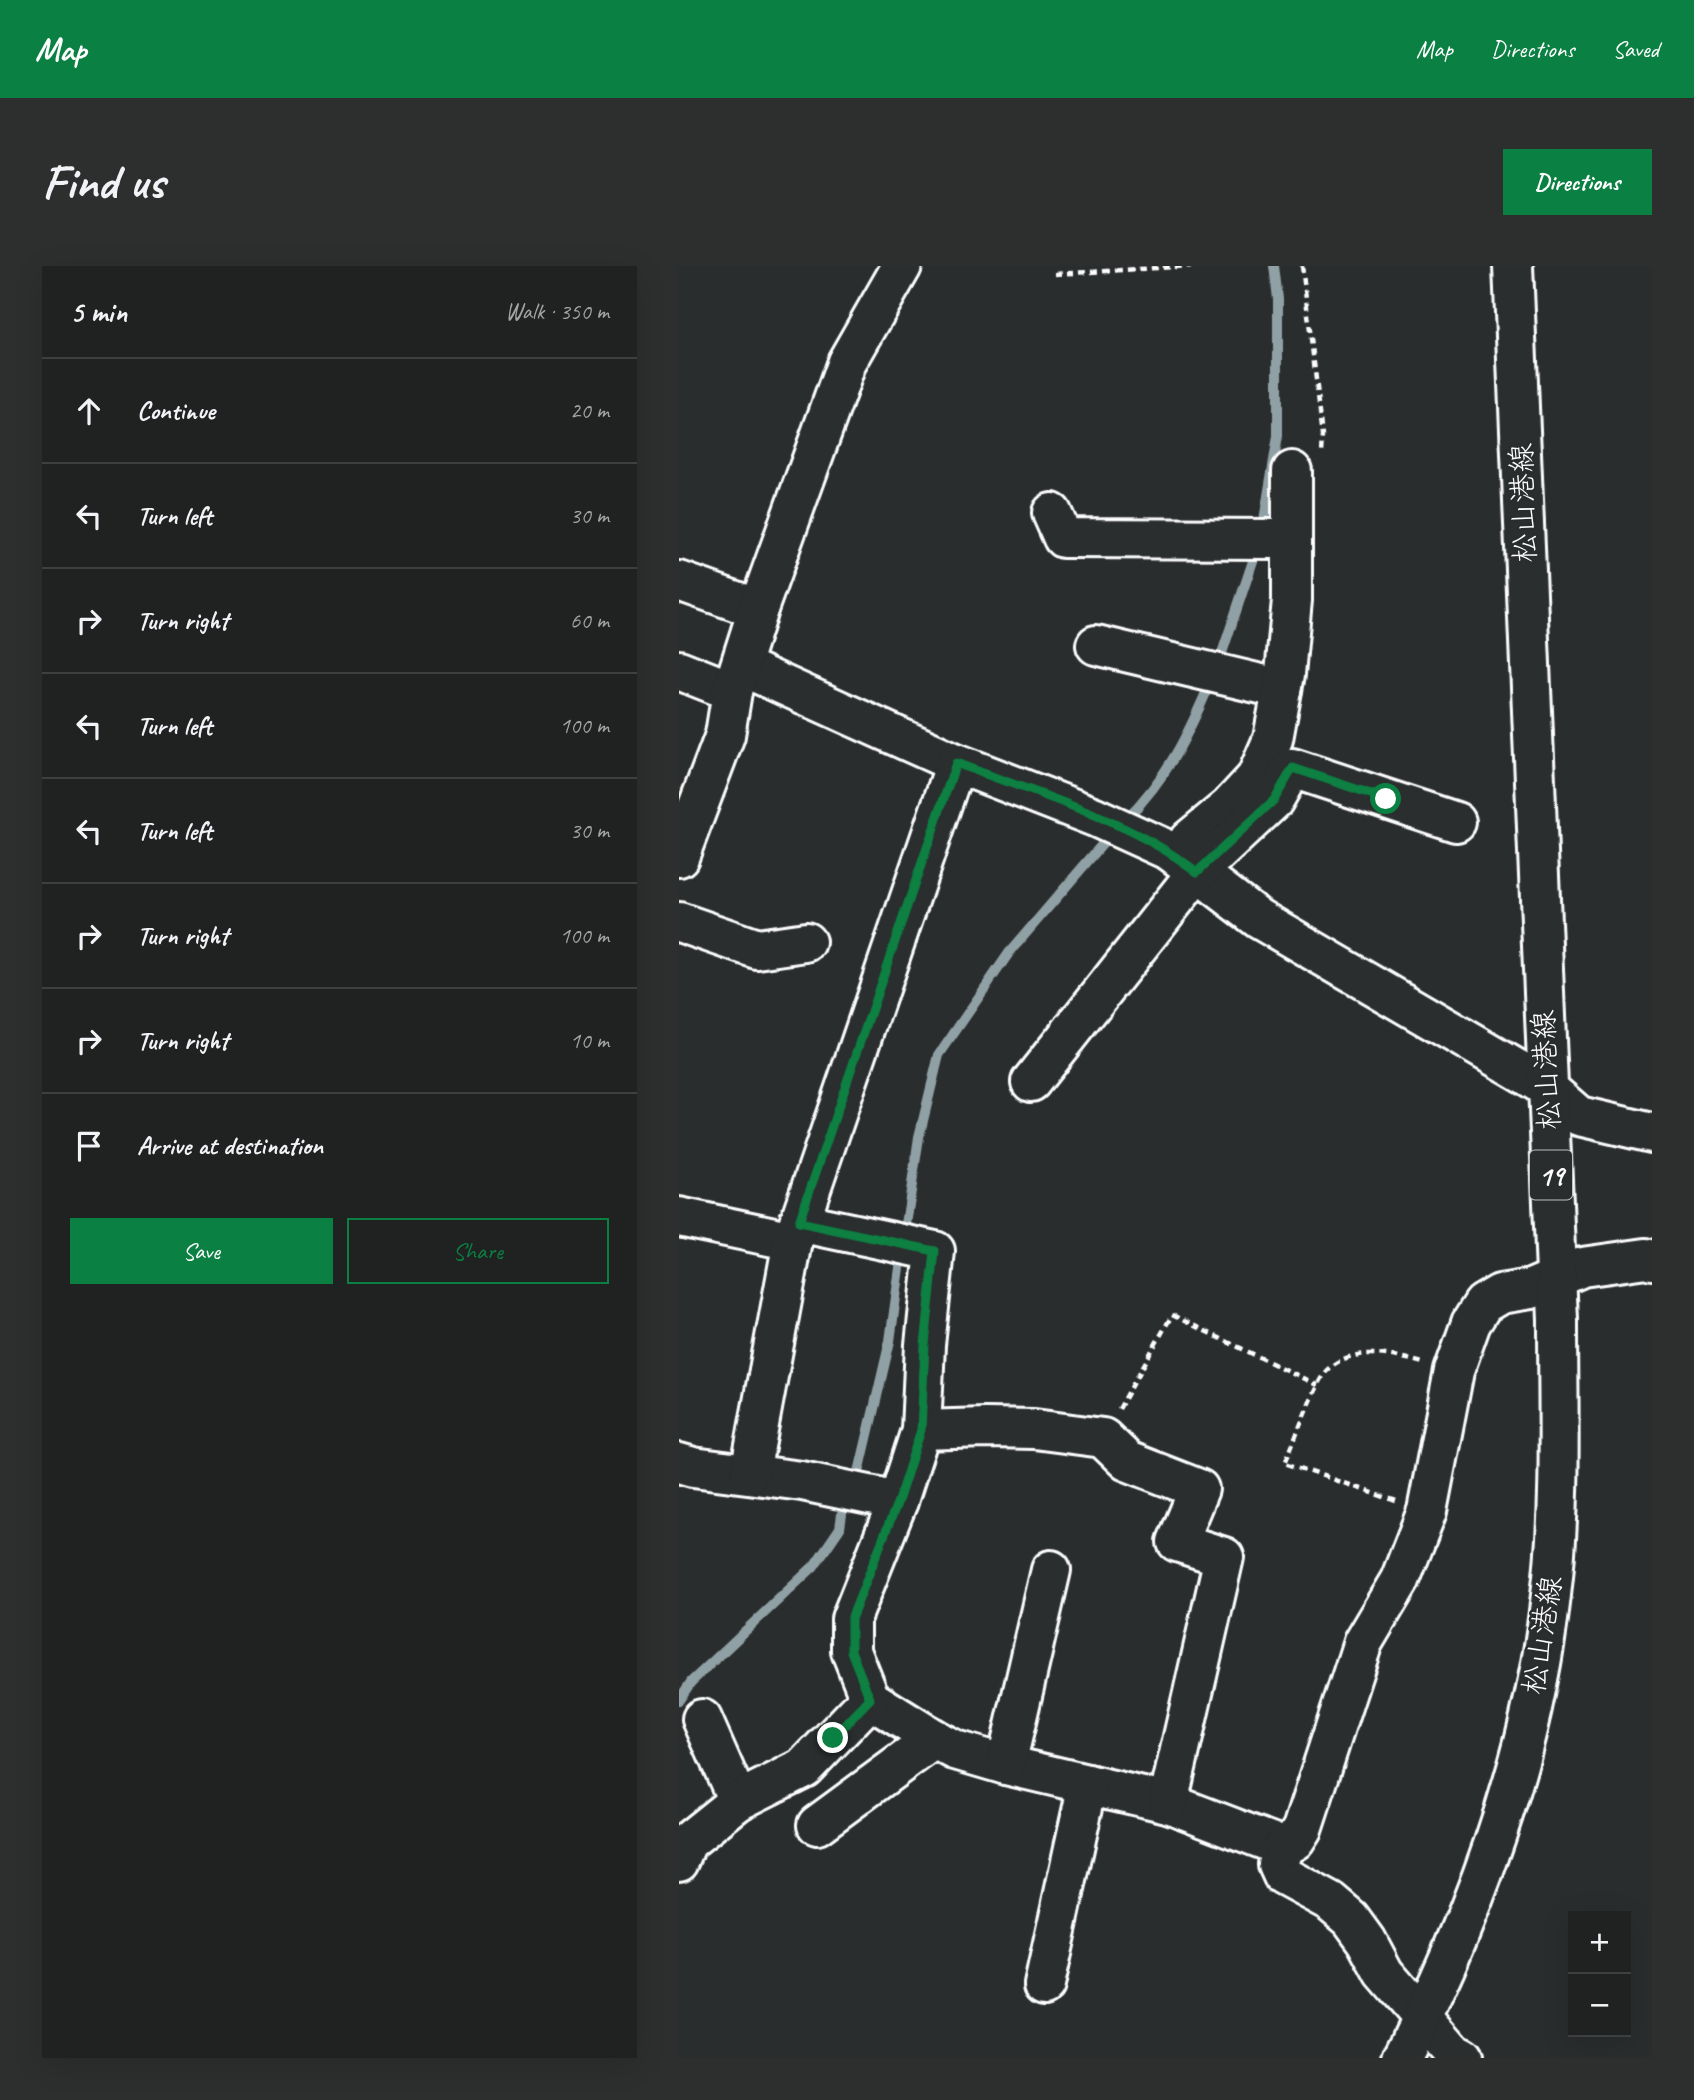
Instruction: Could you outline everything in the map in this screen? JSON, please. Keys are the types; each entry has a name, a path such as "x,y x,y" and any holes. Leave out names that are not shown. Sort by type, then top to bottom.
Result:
{"street":[{"path":"679,857 725,735 736,679 758,609 847,362 902,266"},
{"name":"松山港線","path":"1402,2058 1423,2018 1475,1897 1506,1809 1528,1724 1551,1596 1559,1468 1556,1280 1513,266"},
{"path":"1031,1082 1184,862 1192,838 1229,807 1256,778 1273,739 1293,600 1292,471"},
{"path":"1052,513 1063,538 1293,539"},
{"path":"679,581 758,609"},
{"path":"1096,645 1282,689"},
{"path":"679,670 736,679 1095,817 1184,862 1259,919 1547,1088 1579,1116 1652,1133"},
{"path":"750,1473 796,1231 956,763"},
{"path":"1184,862 1274,800 1293,768 1456,822"},
{"path":"679,922 757,949 806,942"},
{"path":"679,1217 935,1251 925,1345 921,1430 898,1501 851,1619 851,1651 870,1699 955,1750 1006,1765 1168,1803 1283,1847"},
{"path":"1462,2058 1453,2053 1384,1973 1367,1941 1351,1919 1331,1902 1283,1876 1278,1865 1283,1847 1295,1840 1302,1829 1363,1642 1400,1580 1427,1511 1454,1371 1471,1323 1483,1304 1500,1294 1531,1289 1583,1267 1646,1258 1652,1260"},
{"path":"921,1430 1034,1429 1103,1438 1126,1461 1199,1489 1177,1542 1224,1557 1168,1803"},
{"path":"679,1463 802,1481 898,1501"},
{"path":"1006,1765 1051,1570"},
{"path":"682,1848 738,1801 804,1768 870,1699"},
{"path":"702,1719 738,1801"},
{"path":"817,1825 934,1739"},
{"path":"1044,1985 1089,1784"}],"path":[{"path":"1055,274 1191,266"},
{"path":"1103,1438 1172,1315 1317,1385"},
{"path":"1427,1511 1285,1463 1317,1385 1328,1369 1349,1358 1388,1354 1454,1371"}],"waterway":[{"path":"1262,532 1278,436 1278,299 1274,266"},
{"path":"1218,665 1258,546"},
{"path":"1125,820 1153,788 1176,754 1212,679"},
{"path":"904,1238 919,1137 939,1055 1009,953 1112,833"},
{"path":"856,1485 890,1341 902,1253"},
{"path":"679,1700 691,1682 814,1566 840,1528 843,1507 848,1501"}],"route":[{"path":"833,1738 870,1699 851,1651 851,1619 898,1501 921,1430 925,1345 935,1251 799,1222 956,763 1095,817 1170,851 1197,872 1274,800 1293,768 1386,799"}]}
